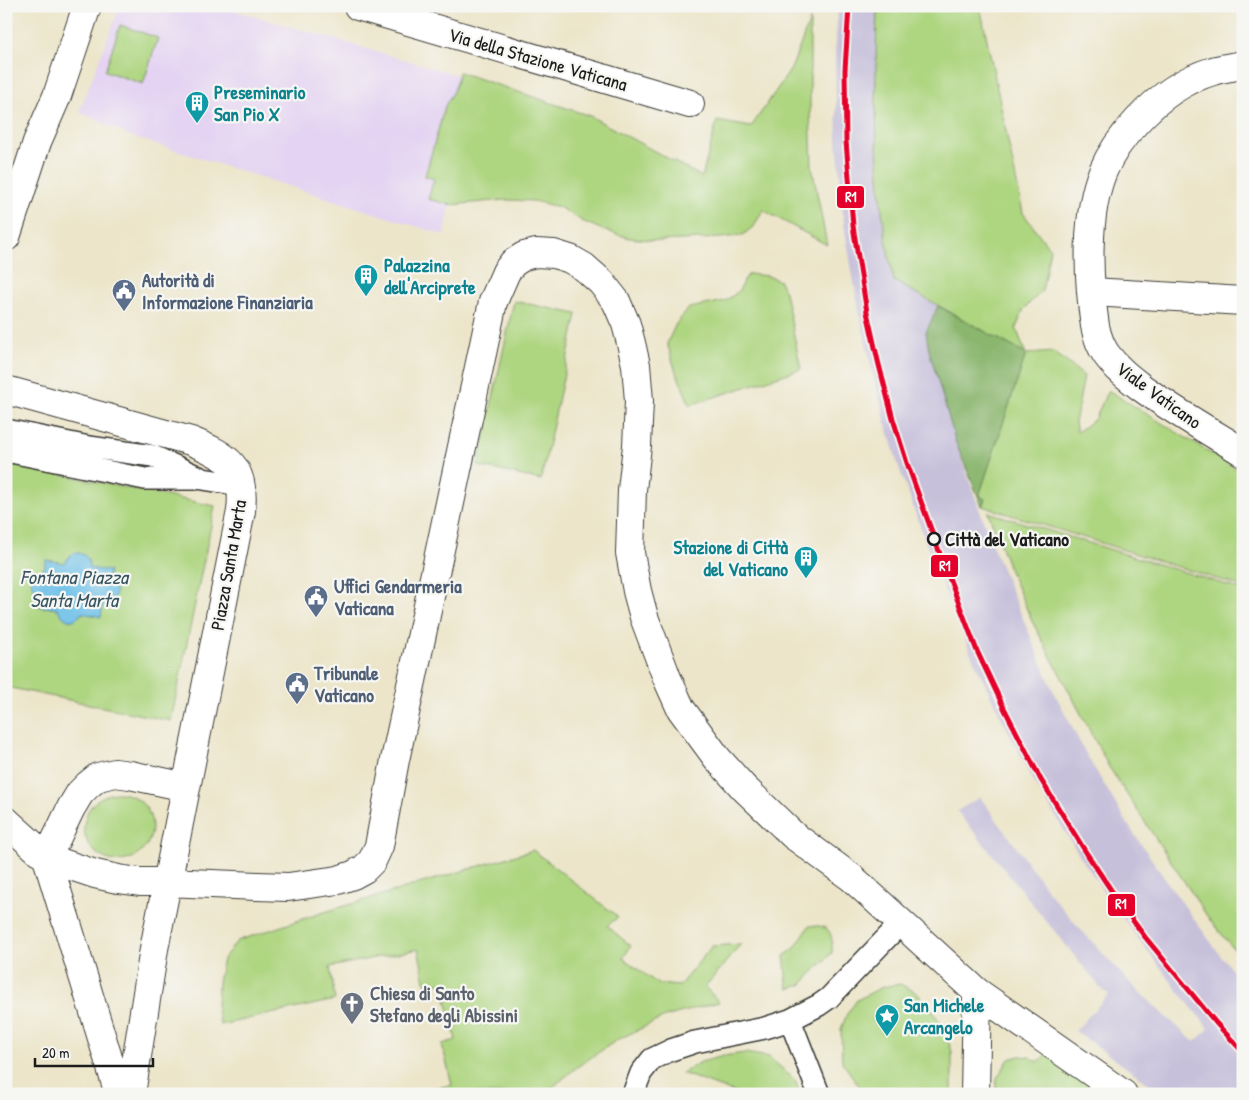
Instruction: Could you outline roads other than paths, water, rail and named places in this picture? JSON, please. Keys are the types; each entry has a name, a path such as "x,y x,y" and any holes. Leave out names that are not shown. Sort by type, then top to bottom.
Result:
{"street":[{"path":"6,237 37,142 57,96 87,6"},
{"name":"Via della Stazione Vaticana","path":"358,6 690,104"},
{"name":"Viale Vaticano","path":"1243,65 1213,71 1175,88 1154,104 1131,127 1118,143 1103,171 1092,212 1090,235 1093,314 1097,337 1101,346 1124,374 1163,402 1243,452"},
{"path":"6,821 47,858 95,874 140,882 288,886 338,880 364,869 372,861 379,846 395,760 493,302 506,272 513,263 524,256 536,253 554,254 570,259 584,267 601,282 616,301 632,343 639,401 637,446 632,490 630,553 644,616 667,678 681,709 717,758 793,835 852,878 977,992 1123,1094"},
{"path":"1092,292 1243,301"},
{"name":"Piazza Santa Marta","path":"6,390 191,441 215,451 226,459 237,472 240,485 241,511 154,948 131,1094"},
{"path":"119,1094 47,858 80,793 98,778 114,773 186,787"},
{"path":"975,1094 977,992"}],"lane":[{"path":"6,430 89,447 153,456 203,479"},
{"path":"6,451 145,479 203,479 240,485"},
{"path":"634,1094 641,1073 652,1059 694,1042 765,1028 790,1020 819,1005 829,998 901,923"},
{"path":"790,1020 819,1094"}],"water":[{"name":"Fontana Piazza Santa Marta","path":"74,553 86,556 89,568 109,571 107,581 116,591 112,601 103,605 101,617 82,613 75,619 68,620 65,619 58,609 38,606 40,593 33,587 32,583 35,573 44,569 46,560 65,563"}],"place":[{"name":"Preseminario San Pio X","path":"197,124"},
{"name":"Palazzina dell'Arciprete","path":"366,297"},
{"name":"Autorità di Informazione Finanziaria","path":"124,312"},
{"name":"Città del Vaticano","path":"934,539"},
{"name":"Stazione di Città del Vaticano","path":"806,579"},
{"name":"Uffici Gendarmeria Vaticana","path":"316,618"},
{"name":"Tribunale Vaticano","path":"297,705"},
{"name":"Chiesa di Santo Stefano degli Abissini","path":"352,1025"},
{"name":"San Michele Arcangelo","path":"887,1037"}]}
